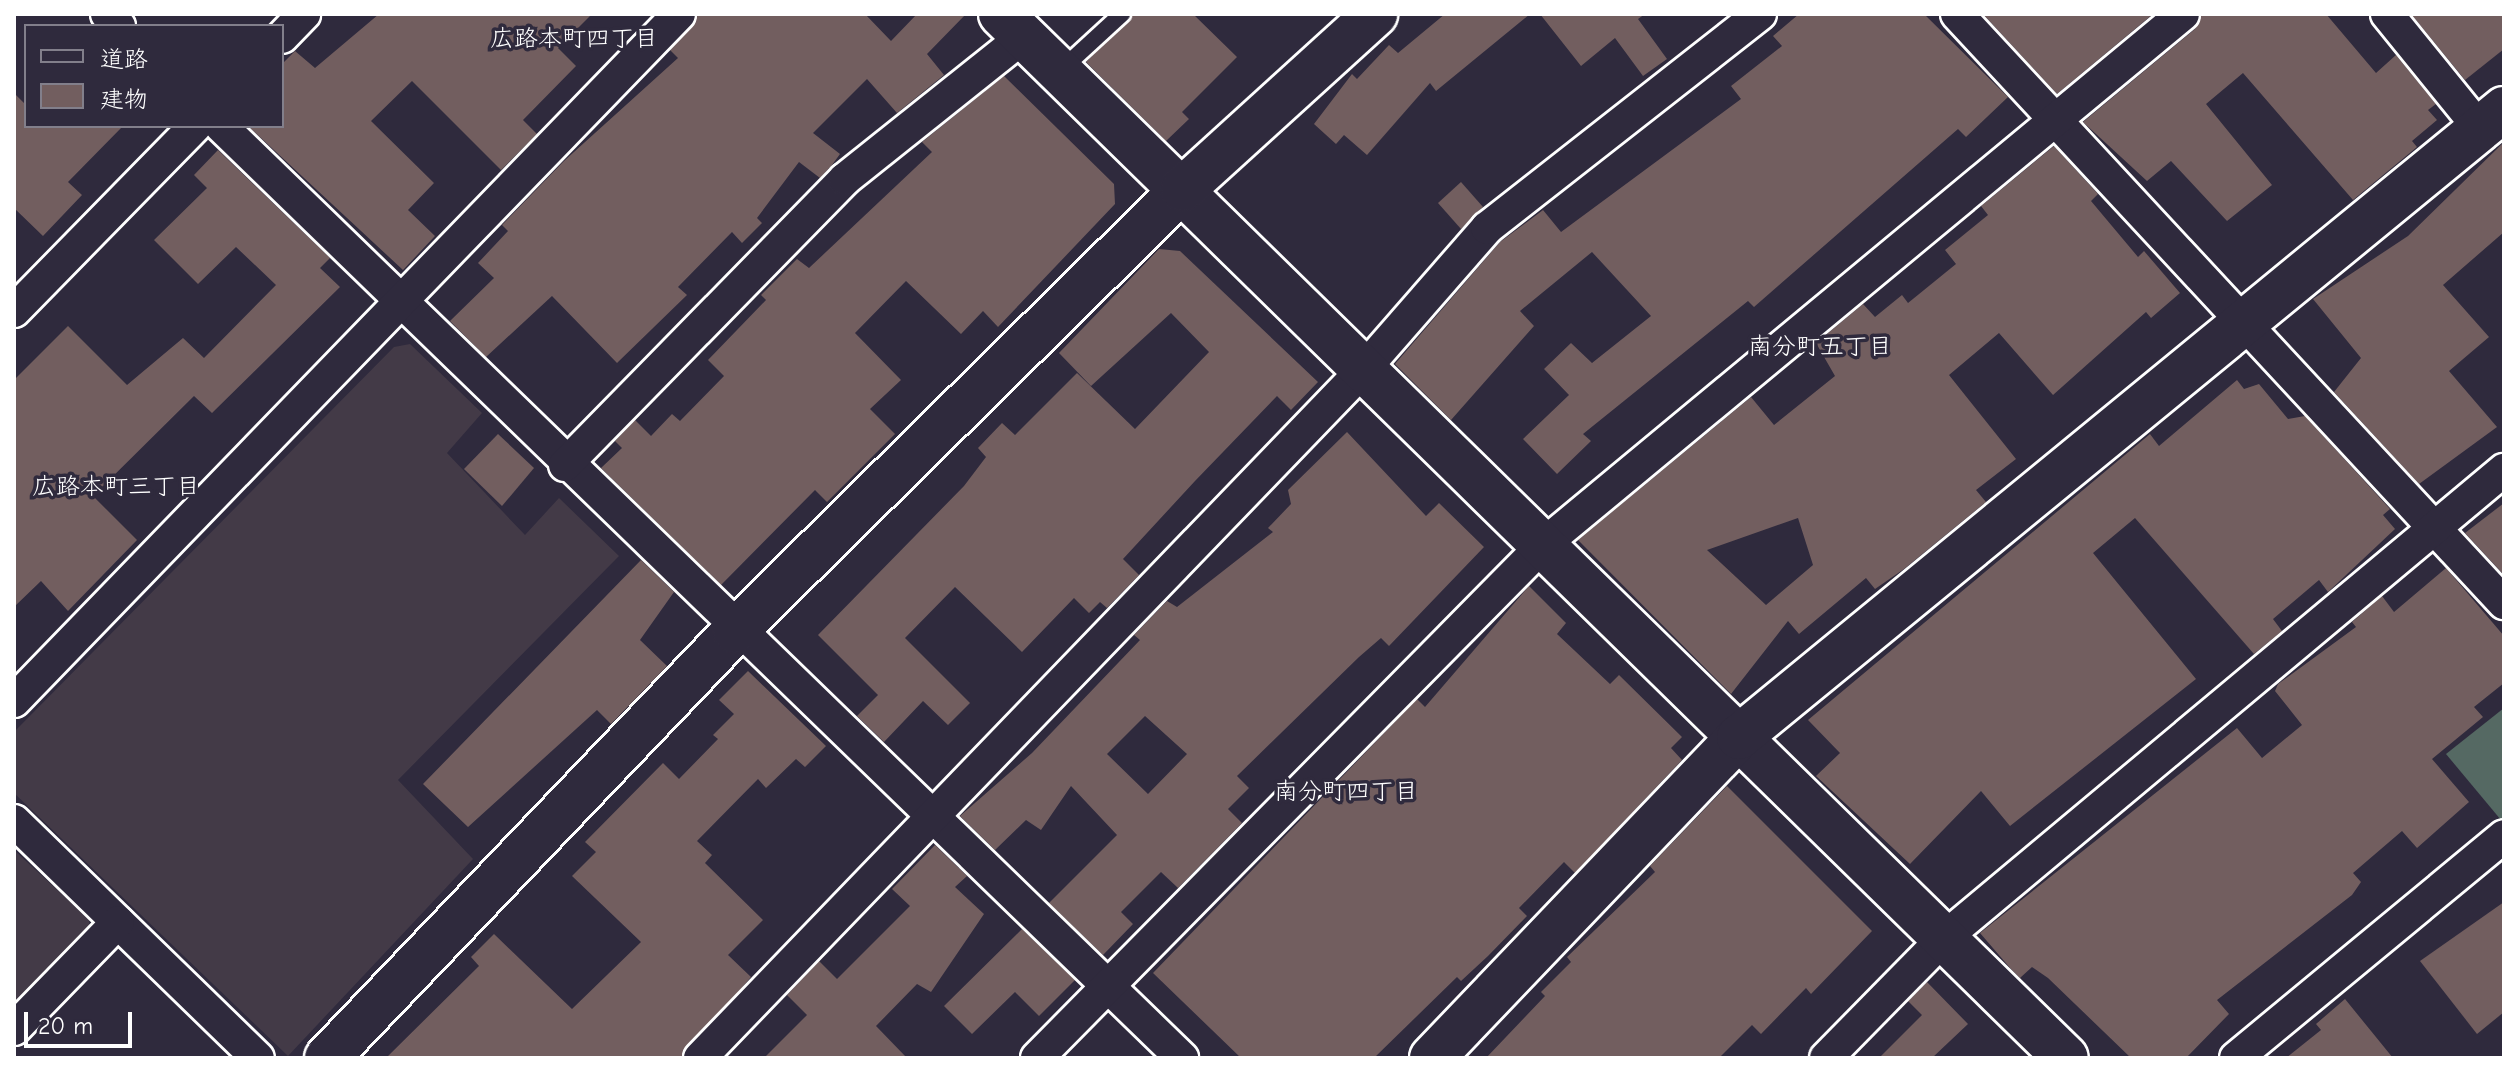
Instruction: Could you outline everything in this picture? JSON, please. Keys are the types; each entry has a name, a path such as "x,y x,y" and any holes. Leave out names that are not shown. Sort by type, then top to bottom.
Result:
{"street":[{"path":"284,35 304,14"},
{"path":"14,701 679,14"},
{"path":"327,1058 735,631 1183,189 1375,14"},
{"path":"700,1058 935,820 1365,368 1487,228 1760,14"},
{"path":"1957,14 2504,603"},
{"path":"1037,1058 1544,544 2183,14"},
{"path":"1432,1058 1739,737 2492,119 2387,14"},
{"path":"565,465 845,179 1012,25 1183,189 2066,1058"},
{"path":"14,311 193,128"},
{"path":"223,128 735,631 1182,1058"},
{"path":"1826,1058 1944,938 2504,470"},
{"path":"14,821 258,1058"},
{"path":"2236,1058 2504,836"},
{"path":"14,1029 118,922"}],"lane":[{"path":"1061,71 1122,14"}],"shaded area":[{"path":"410,344 482,413 447,453 525,535 559,498 619,556 398,780 473,859 288,1056 14,793 14,732 394,347"},
{"path":"14,850 89,919 90,934 14,1012"}],"green space":[{"path":"2504,708 2504,818 2501,820 2446,754"}],"building":[{"path":"379,14 592,14 558,48 576,66 523,120 537,134 501,170 412,81 371,121 434,183 408,210 435,236 403,270 250,128 284,128 284,62 295,51 315,68"},
{"path":"697,14 865,14 891,41 917,14 966,14 927,54 944,75 897,113 867,79 813,133 840,154 832,165 820,178 799,162 757,218 762,223 742,243 732,232 678,287 687,295 617,363 552,296 486,357 450,321 494,278 478,263 508,231 502,225 564,161 678,58 670,50"},
{"path":"1133,14 1193,14 1237,57 1182,112 1189,119 1166,141 1086,62"},
{"path":"1445,14 1530,14 1436,91 1430,83 1367,155 1344,135 1336,144 1314,124 1352,74 1357,79 1389,45 1398,53"},
{"path":"1540,14 1645,14 1638,19 1667,59 1643,76 1615,38 1581,66"},
{"path":"1799,14 1924,14 2008,97 1966,137 1958,129 1754,307 1748,301 1583,434 1591,441 1557,474 1523,439 1569,395 1544,369 1571,343 1592,363 1651,316 1592,252 1520,311 1534,326 1451,420 1395,364 1500,242 1543,210 1561,232 1741,99 1731,86 1782,46 1773,36"},
{"path":"1983,14 2153,14 2057,94"},
{"path":"2202,14 2326,14 2376,73 2396,55 2436,104 2428,110 2437,120 2412,141 2417,147 2353,200 2243,73 2206,104 2272,185 2227,221 2171,161 2147,181 2083,122 2195,29"},
{"path":"2411,14 2504,14 2504,49 2465,80"},
{"path":"1004,76 1114,184 1115,204 998,327 983,311 961,334 906,281 855,333 901,380 870,409 895,434 827,502 815,490 721,585 601,468 622,448 615,441 635,420 651,436 672,414 680,421 724,376 708,360 766,300 761,295 797,259 809,268 932,152 922,142"},
{"path":"14,93 24,103 24,128 121,128 68,182 82,195 43,236 14,208"},
{"path":"2504,142 2504,232 2443,285 2489,337 2449,371 2497,427 2419,484 2334,392 2361,358 2313,299 2408,236"},
{"path":"2054,146 2098,194 2091,201 2138,257 2144,251 2180,293 2151,318 2146,312 2053,395 1999,333 1949,375 2016,459 1976,490 1986,502 1904,569 1875,589 1866,578 1799,634 1788,621 1731,694 1578,540 1751,397 1774,425 1835,376 1816,343 1863,304 1875,317 1902,295 1908,303 1956,264 1945,250 1988,215 1981,206","holes":["1798,518 1813,565 1766,605 1707,550"]},
{"path":"218,150 330,258 320,268 340,287 212,413 194,396 93,496 137,540 68,611 41,581 14,607 14,380 68,326 127,385 183,338 204,358 276,285 236,247 198,284 154,240 207,188 194,175"},
{"path":"1461,182 1483,207 1461,229 1438,203"},
{"path":"1159,249 1180,251 1318,382 1291,410 1277,396 1195,481 1123,559 1139,575 1107,608 1100,602 1089,613 1074,598 1022,652 955,587 905,638 970,703 948,725 923,701 884,742 857,716 878,695 818,635 964,486 986,457 978,448 1002,423 1015,435 1077,373 1135,429 1209,352 1171,313 1091,386 1059,353"},
{"path":"2237,380 2244,389 2259,384 2288,419 2305,416 2390,509 2383,515 2395,529 2328,592 2319,580 2273,619 2282,631 2254,654 2135,518 2093,553 2196,679 2010,826 1981,791 1910,864 1816,776 1840,753 1808,720 2150,434 2159,446"},
{"path":"1347,432 1426,516 1439,503 1484,547 1389,646 1381,638 1237,776 1249,788 1228,809 1242,823 1178,888 1161,872 1121,912 1133,924 1103,955 1049,903 1117,835 1071,786 1041,830 1026,820 995,850 960,816 1032,753 1140,640 1134,635 1167,601 1177,607 1273,532 1268,528 1291,504 1288,490","holes":["1145,716 1187,754 1148,794 1107,754"]},
{"path":"498,434 534,468 502,506 464,469"},
{"path":"2504,503 2504,575 2465,533"},
{"path":"641,560 674,592 640,640 667,666 611,724 597,710 468,827 423,784"},
{"path":"2446,568 2504,636 2504,683 2474,707 2483,717 2432,759 2469,802 2417,848 2402,831 2353,873 2361,882 2352,895 2217,1000 2229,1014 2186,1058 2131,1058 2048,978 2032,967 2020,978 1980,933 2237,728 2262,758 2302,725 2275,691 2278,684 2356,627 2352,622 2382,596 2394,612"},
{"path":"1529,586 1566,623 1557,634 1610,684 1619,675 1682,737 1671,748 1682,760 1575,873 1564,862 1519,908 1527,916 1461,981 1457,977 1374,1058 1241,1058 1153,973 1417,699 1425,707"},
{"path":"748,671 826,746 805,767 796,759 766,788 758,779 697,841 712,855 705,863 763,920 728,955 751,977 682,1058 386,1058 479,966 471,957 494,934 572,1009 641,942 572,876 596,852 585,842 663,763 679,779 718,739 713,735 734,714 719,700"},
{"path":"1727,786 1872,931 1811,994 1806,988 1761,1034 1752,1025 1719,1058 1486,1058 1545,996 1541,992 1571,962 1567,957 1655,872 1650,866"},
{"path":"935,845 967,876 955,887 984,914 931,992 917,984 876,1026 907,1058 764,1058 807,1015 787,995 819,961 837,979 910,906 892,889"},
{"path":"2504,902 2504,1012 2477,1034 2420,961"},
{"path":"1022,929 1075,980 1039,1016 1015,992 972,1034 944,1006"},
{"path":"1927,982 1968,1024 1932,1058 1879,1058 1922,1015 1908,1001"},
{"path":"2345,999 2393,1058 2286,1058 2321,1030 2316,1024"}],"district":[{"name":"広路本町四丁目","path":"574,39"},
{"name":"南分町五丁目","path":"1820,347"},
{"name":"広路本町三丁目","path":"116,487"},
{"name":"南分町四丁目","path":"1346,792"}]}
